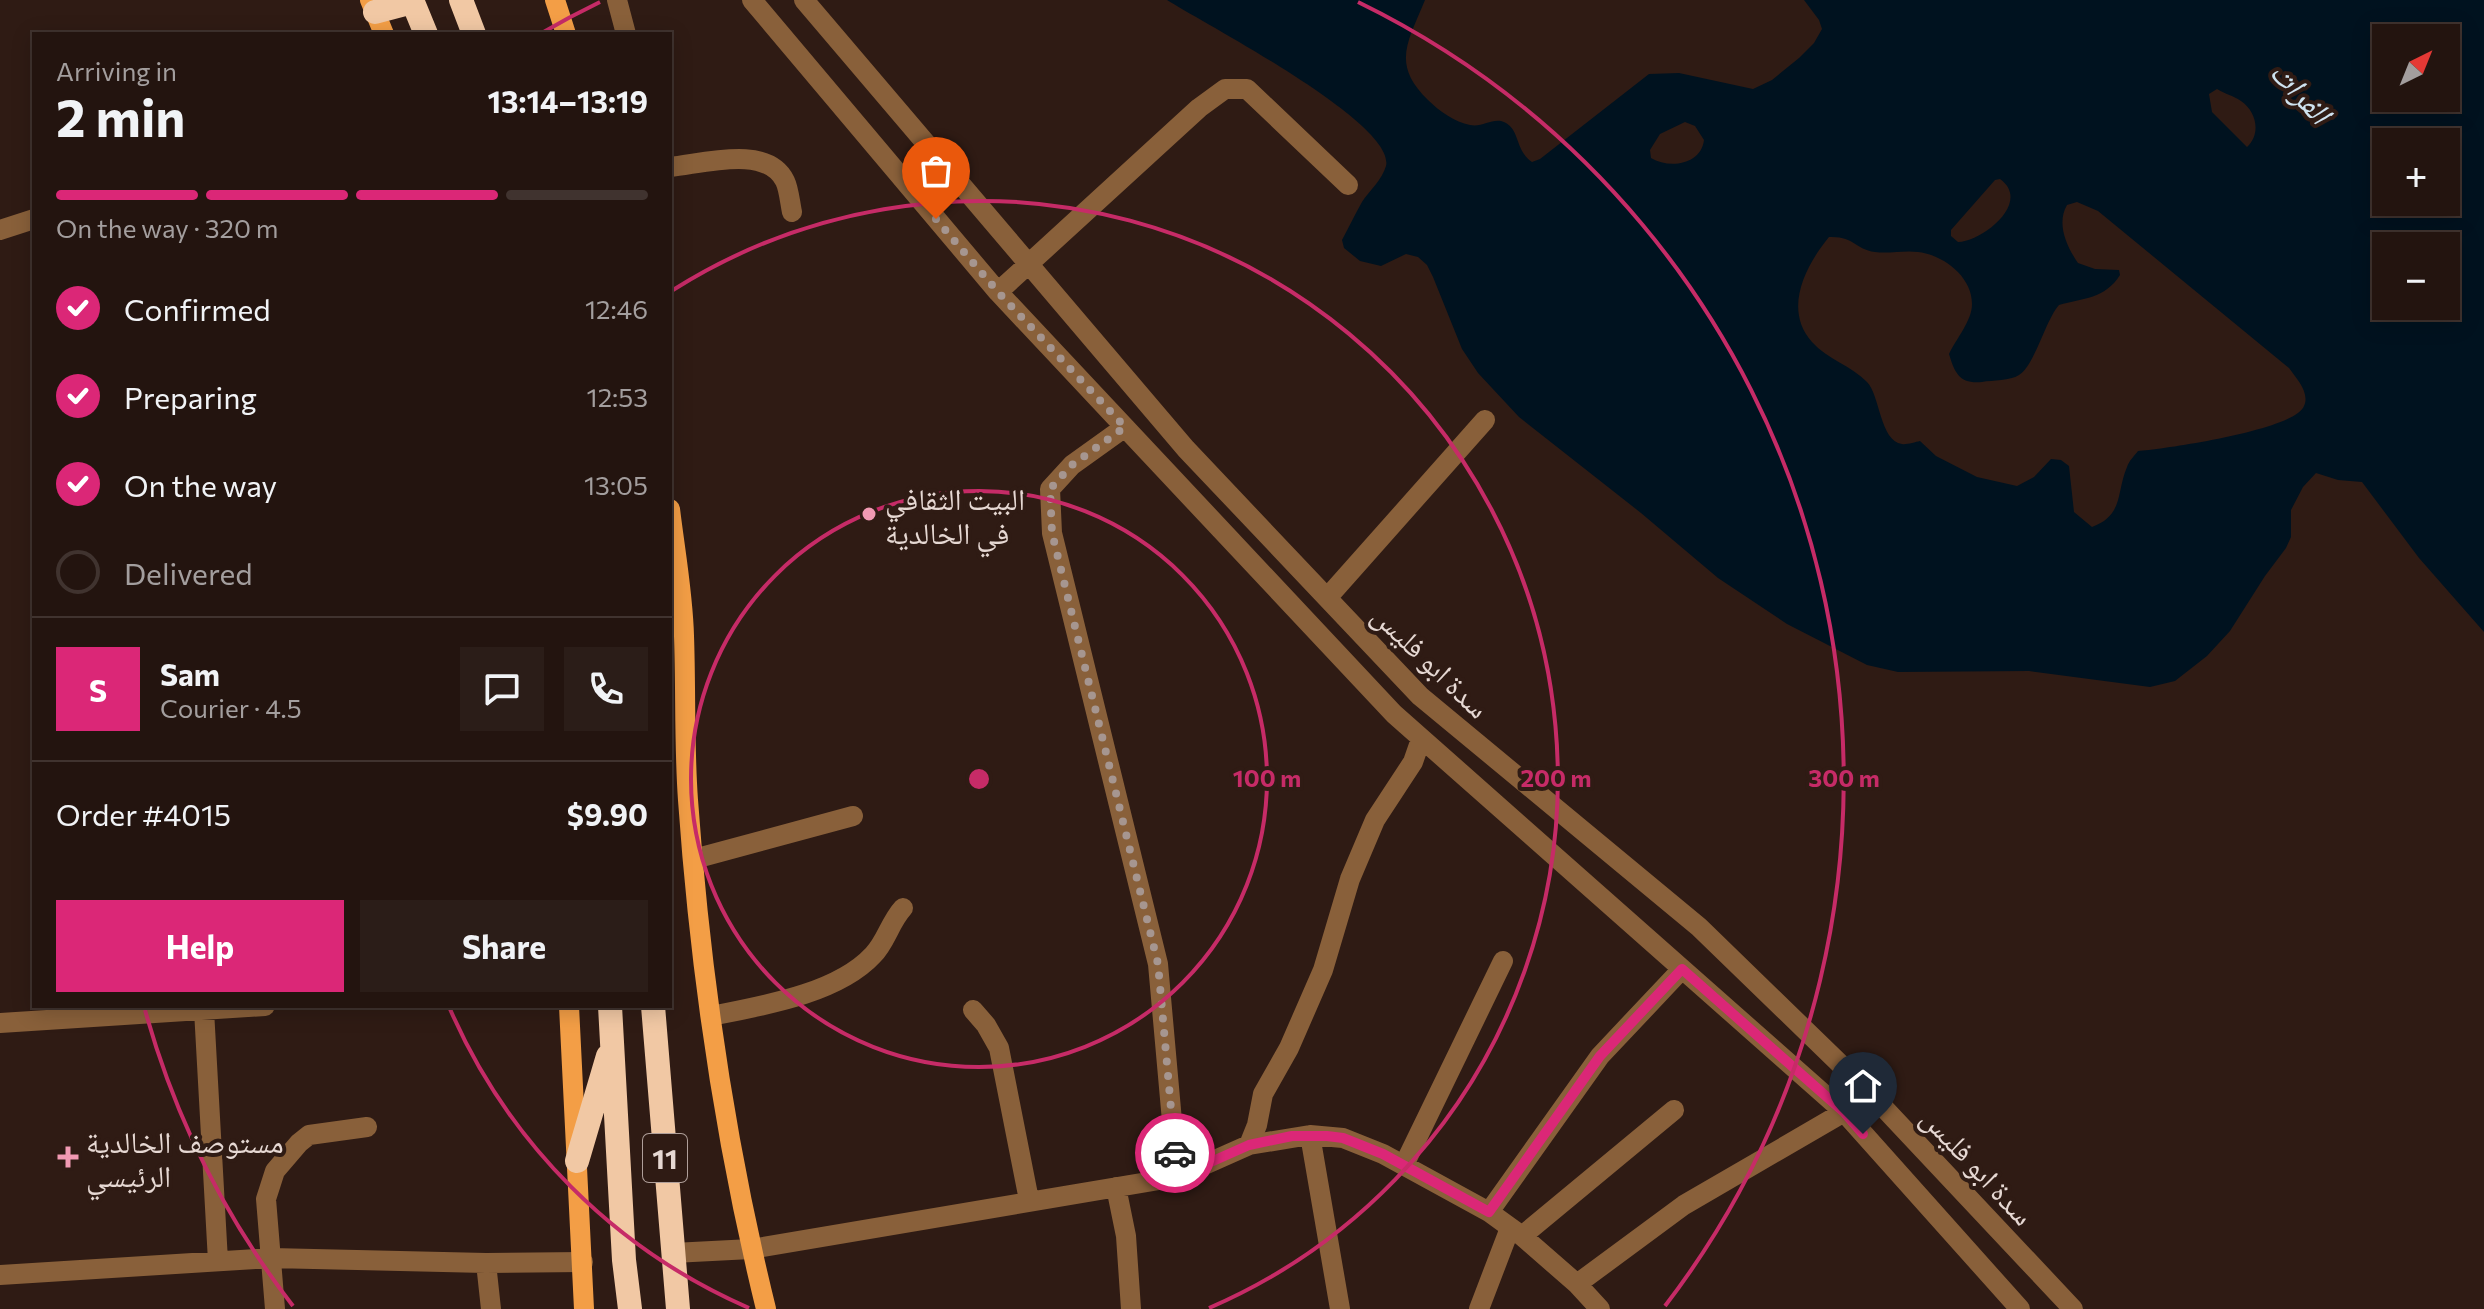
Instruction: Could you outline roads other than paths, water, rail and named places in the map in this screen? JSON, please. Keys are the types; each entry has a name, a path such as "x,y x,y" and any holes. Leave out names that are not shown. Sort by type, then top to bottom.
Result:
{"highway":[{"path":"461,0 473,32"},
{"path":"376,15 412,1 425,32"},
{"name":"11","path":"610,1008 624,1260 630,1309"},
{"name":"11","path":"653,1008 678,1309"},
{"path":"577,1161 613,1038"}],"main road":[{"path":"555,0 565,32"},
{"path":"672,527 684,632 688,798 718,1078 751,1249 766,1309"},
{"path":"569,1008 584,1309"}],"street":[{"path":"617,0 625,32"},
{"name":"سدة ابو فليس","path":"752,0 998,292 1394,714 1844,1112 2020,1309"},
{"name":"سدة ابو فليس","path":"804,0 1186,449 1327,598 1446,720 1699,927 1869,1092 2073,1309"},
{"path":"998,292 1199,108 1225,89 1247,89 1348,185"},
{"path":"672,167 743,158 758,160 774,167 785,180 792,212"},
{"path":"0,230 32,220"},
{"path":"1327,598 1485,420"},
{"path":"1125,427 1072,465 1050,489 1052,533 1158,964 1177,1177"},
{"path":"1249,1145 1257,1125 1263,1094 1289,1048 1323,970 1350,879 1375,820 1413,762 1421,739"},
{"path":"694,859 853,816"},
{"path":"711,1016 773,1003 820,988 853,972 875,954 892,919 903,908"},
{"path":"1404,1165 1503,961"},
{"path":"1489,1212 1600,1056 1682,969"},
{"path":"0,1023 133,1010 234,1008"},
{"path":"204,1010 218,1261"},
{"path":"973,1010 999,1048 1029,1200"},
{"path":"1479,1309 1516,1232 1674,1110"},
{"path":"1577,1284 1684,1205 1844,1112"},
{"path":"275,1309 266,1199 275,1171 309,1135 367,1127"},
{"path":"1310,1135 1340,1309"},
{"path":"673,1253 751,1249 1177,1177 1249,1145 1310,1135 1343,1138 1404,1165 1489,1212 1577,1284 1600,1309"},
{"path":"1116,1187 1126,1236 1131,1309"},
{"path":"0,1275 271,1258 583,1262"},
{"path":"486,1263 491,1309"}],"water":[{"name":"الفرات","path":"1167,0 1425,0 1406,52 1406,64 1417,87 1437,108 1459,121 1470,125 1497,121 1506,123 1532,162 1540,159 1649,74 1679,73 1753,89 1772,80 1814,43 1822,29 1804,0 2484,0 2484,632 2419,558 2362,482 2338,480 2316,473 2303,487 2291,510 2291,537 2286,548 2230,631 2207,656 2175,681 2150,687 2029,671 1898,672 1867,665 1787,624 1718,578 1519,417 1478,373 1462,349 1433,277 1418,257 1406,254 1381,266 1360,261 1344,248 1342,240 1386,166 1381,147 1361,125 1331,101 1255,51","holes":["2217,89 2238,99 2251,111 2255,130 2247,147 2212,112 2209,94","1685,122 1695,126 1704,140 1702,148 1691,160 1666,163 1651,158 1650,150 1660,134","2000,179 2008,188 2010,198 2007,209 1991,228 1958,242 1951,236 1951,230 1995,180","2077,202 2098,211 2289,368 2305,396 2304,406 2295,415 2278,423 2228,437 2138,451 2128,465 2114,510 2092,527 2074,512 2069,466 2061,460 2051,459 2034,477 2017,486 1977,477 1936,456 1920,441 1904,444 1895,441 1889,435 1867,382 1818,348 1803,329 1799,316 1798,302 1805,275 1829,237 1844,238 1875,252 1927,254 1946,262 1962,276 1971,294 1969,317 1949,354 1956,372 1963,379 1975,382 2015,377 2030,362 2059,305 2100,293 2120,275 2119,270 2095,269 2078,263 2064,235 2063,220 2067,205"]}],"place":[{"name":"البيت الثقافي في الخالدية","path":"869,514"},
{"name":"مستوصف الخالدية الرئيسي","path":"68,1157"}]}
